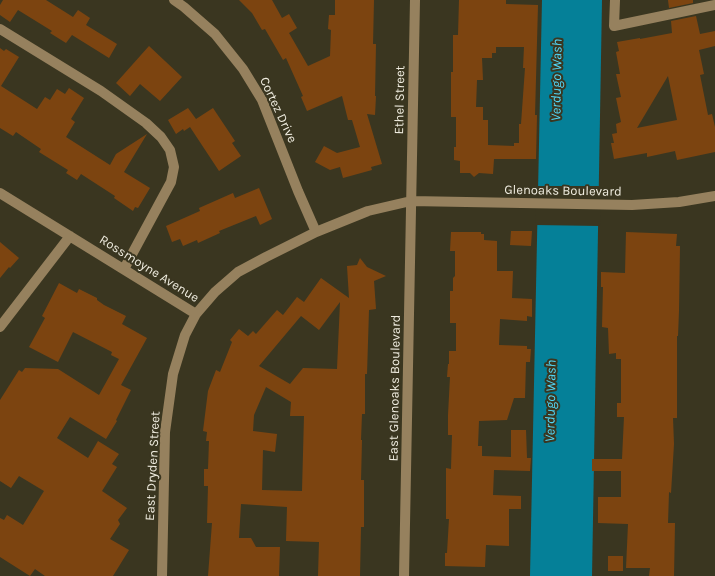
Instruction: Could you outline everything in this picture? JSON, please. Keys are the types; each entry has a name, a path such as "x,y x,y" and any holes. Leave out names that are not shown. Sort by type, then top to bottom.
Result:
{"street":[{"name":"Cortez Drive","path":"174,0 215,34 242,68 262,100 316,232"},
{"name":"Ethel Street","path":"411,201 415,0"},
{"path":"614,0 614,26 715,5"},
{"path":"0,29 101,91 146,123 161,137 170,150 174,167 170,182 124,270"},
{"name":"Rossmoyne Avenue","path":"0,193 196,314 215,292 238,272 266,257 316,232 368,212 411,201"},
{"name":"Glenoaks Boulevard","path":"411,201 605,204 672,202 715,196"},
{"name":"East Glenoaks Boulevard","path":"404,576 411,201"},
{"path":"0,327 70,236"},
{"name":"East Dryden Street","path":"162,576 165,432 173,374 185,335 196,314"}],"water":[{"name":"Verdugo Wash","path":"542,0 602,0 592,576 530,576"}],"pier":[{"path":"536,186 601,186 600,226 535,225"}],"building":[{"path":"3,0 46,0 73,17 78,10 90,18 86,25 117,44 109,58 72,35 66,43 50,33 52,31 18,10 10,22 0,15 0,5"},
{"path":"239,0 272,0 282,18 289,14 297,28 289,33 308,66 330,56 331,30 328,29 329,15 335,15 335,0 374,0 373,44 376,44 375,115 367,114 382,164 371,167 372,170 343,178 340,167 330,170 315,162 324,146 337,153 360,147 352,120 348,120 342,96 307,111 301,97 303,96 286,58 283,60 265,29 262,30 252,13"},
{"path":"459,0 506,0 506,4 538,5 535,115 537,115 536,159 494,159 493,174 479,173 474,177 470,173 460,173 460,161 454,160 454,147 456,147 456,117 451,117 453,35 458,35","holes":["496,47 524,47 523,68 525,68 521,124 519,124 519,143 514,143 514,146 488,145 488,120 483,120 483,107 476,107 477,80 483,80 482,58 492,58 492,53 496,53"]},
{"path":"668,0 693,0 693,3 669,8"},
{"path":"696,16 700,34 715,31 715,46 699,50 704,74 700,75 708,115 712,114 715,127 715,152 677,160 675,151 647,157 647,153 614,159 611,143 614,143 612,134 617,133 616,124 621,122 616,98 621,97 616,74 620,74 616,52 619,51 617,42 672,33 671,21","holes":["668,76 677,120 637,128"]},
{"path":"149,46 182,77 160,101 140,84 130,96 116,83"},
{"path":"0,48 4,51 6,49 19,57 1,86 37,109 45,97 50,100 57,89 65,94 69,88 84,98 71,119 75,122 66,137 110,165 116,154 147,134 124,172 150,188 138,208 135,207 133,211 114,198 115,196 81,174 77,180 66,173 68,170 39,152 41,149 16,132 13,136 0,128"},
{"path":"188,108 196,119 213,108 235,141 232,143 241,156 219,171 190,127 184,131 183,129 176,134 168,120"},
{"path":"259,188 272,219 260,225 256,216 219,231 220,233 198,243 197,240 183,246 180,239 172,242 166,226 200,211 199,208 233,193 235,198"},
{"path":"511,231 532,231 531,246 510,245"},
{"path":"451,232 481,232 481,234 484,234 484,240 497,241 497,271 513,271 512,298 532,299 532,317 527,316 527,321 500,319 499,345 527,346 527,349 531,349 530,362 526,362 525,398 514,398 507,420 479,421 478,446 482,446 482,456 511,457 511,430 526,430 527,458 531,458 530,471 494,470 493,495 521,496 521,509 509,509 509,546 486,545 485,567 445,566 449,519 446,519 446,468 451,469 452,435 448,435 450,377 447,377 449,351 456,351 456,323 450,323 450,291 453,291 453,278 455,276 455,251 450,251"},
{"path":"626,232 677,234 676,246 680,246 677,336 677,418 673,418 674,444 671,493 669,492 668,523 675,523 674,576 649,576 650,568 626,568 628,524 598,523 598,497 621,497 621,471 592,471 592,459 622,459 624,417 617,417 617,403 621,403 621,359 616,359 616,353 609,354 608,328 602,327 603,287 601,287 601,272 625,273"},
{"path":"0,242 19,258 0,278"},
{"path":"360,258 367,267 386,276 374,281 376,309 369,310 367,374 365,374 365,414 362,414 361,440 361,480 364,480 364,527 361,527 360,576 318,576 319,542 286,541 287,507 241,504 239,538 251,538 256,547 280,547 279,576 208,576 212,523 207,523 208,486 204,486 204,469 208,469 209,441 206,441 207,432 203,431 208,391 216,370 220,372 232,342 230,340 239,329 248,336 253,331 256,334 277,310 283,315 297,297 304,302 321,278 349,298 347,266 357,265","holes":["340,302 337,369 303,368 290,384 259,366 301,316 319,330","266,387 291,402 290,416 304,416 302,491 262,490 263,450 275,452 277,434 253,431 254,415"]},
{"path":"59,283 77,293 79,289 97,298 97,300 104,305 126,316 122,324 147,338 121,385 131,390 116,420 117,421 106,439 70,417 57,438 88,458 98,441 119,454 112,464 117,467 102,491 127,508 118,520 120,524 110,539 129,550 113,576 45,576 35,569 30,576 0,557 0,518 4,520 7,515 23,525 44,491 19,476 11,488 0,481 0,400 19,370 22,372 25,368 58,369 99,395 119,359 111,355 112,352 73,332 58,362 29,347 45,318 42,316"},
{"path":"608,556 623,556 623,571 608,571"}]}
